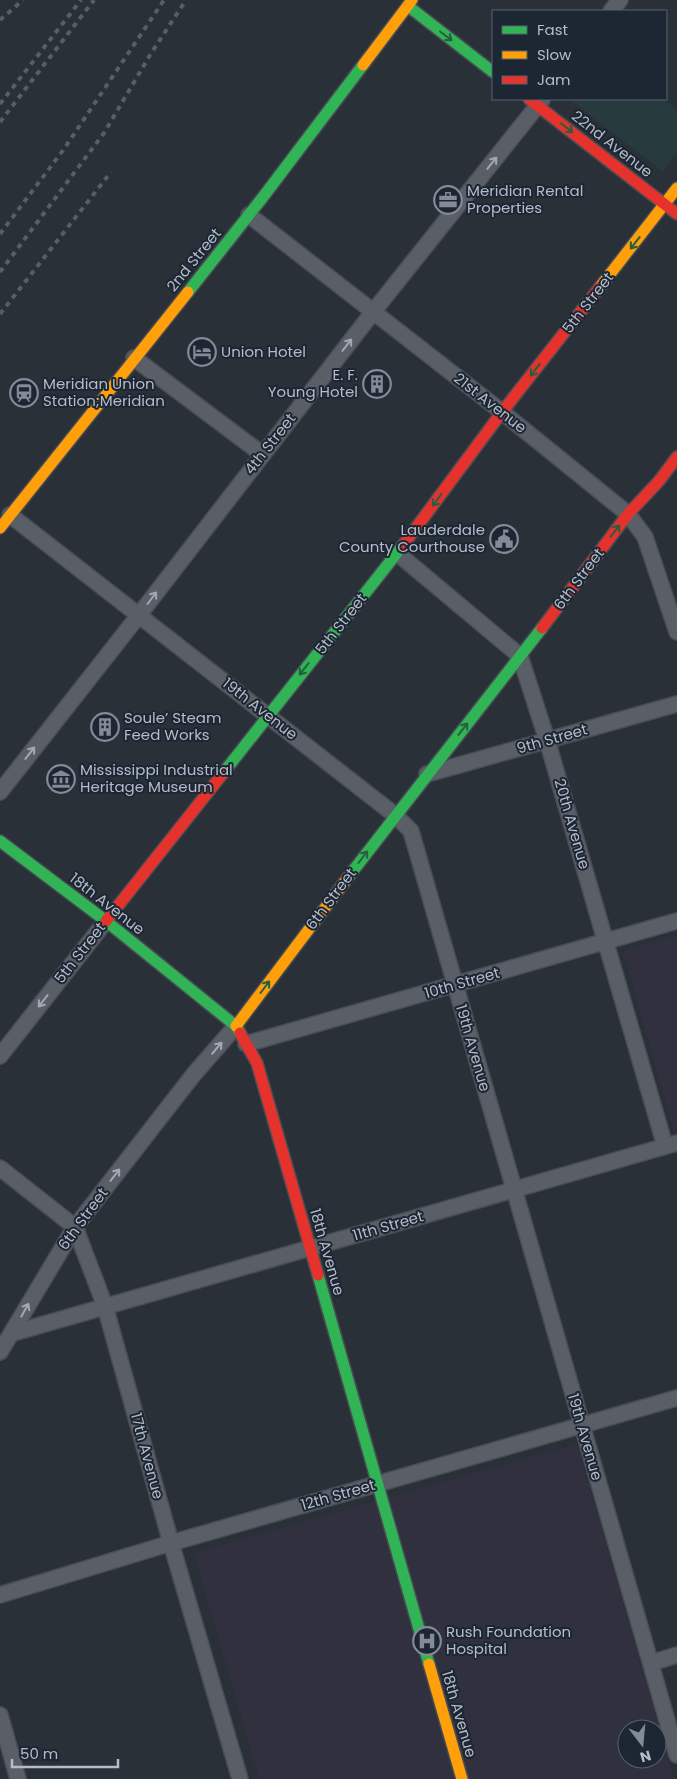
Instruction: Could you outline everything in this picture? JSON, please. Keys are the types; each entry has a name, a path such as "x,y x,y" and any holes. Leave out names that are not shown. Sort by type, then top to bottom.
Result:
{"street":[{"path":"612,10 620,0"},
{"path":"406,2 492,71"},
{"name":"2nd Street","path":"0,528 248,215 406,2"},
{"name":"22nd Avenue","path":"536,101 677,214"},
{"name":"4th Street","path":"0,792 536,101"},
{"name":"5th Street","path":"0,1056 397,553 502,412 677,188"},
{"name":"21st Avenue","path":"248,215 502,412 628,514 645,537 677,632"},
{"path":"134,358 262,454"},
{"name":"6th Street","path":"0,1352 75,1227 194,1074 236,1026 395,815 520,656 628,514 659,481 677,457"},
{"path":"659,481 677,475"},
{"name":"19th Avenue","path":"10,515 395,815 411,831 677,1755"},
{"path":"397,553 520,656"},
{"name":"20th Avenue","path":"520,656 547,740 606,941 671,1145"},
{"name":"9th Street","path":"427,774 677,704"},
{"name":"18th Avenue","path":"0,841 106,921 236,1026 257,1063 462,1779"},
{"name":"10th Street","path":"246,1044 677,921"},
{"name":"11th Street","path":"13,1333 671,1145"},
{"path":"0,1168 75,1227"},
{"name":"17th Avenue","path":"75,1227 105,1306 171,1543 240,1779"},
{"name":"12th Street","path":"0,1596 171,1543 677,1398"},
{"path":"651,1663 677,1655"},
{"path":"0,1715 18,1779"}],"shaded area":[{"path":"677,935 677,1142 623,951"},
{"name":"Rush Foundation Hospital","path":"577,1444 657,1719 617,1719 617,1769 667,1769 667,1755 674,1779 259,1779 194,1553"}],"green space":[{"path":"570,100 664,100 677,109 677,152 662,171"}],"railway":[{"path":"0,20 23,0"},
{"path":"0,104 81,0"},
{"path":"0,122 94,0"},
{"path":"0,234 64,149 164,0"},
{"path":"0,272 104,133 150,55 186,0"},
{"path":"0,314 111,172"}],"traffic: fast":[{"path":"408,6 492,71"},
{"path":"188,292 363,65"},
{"path":"224,772 404,544"},
{"path":"349,876 542,628"},
{"path":"0,841 106,921 236,1026 240,1033"},
{"path":"318,1275 429,1664"}],"traffic: slow":[{"path":"363,65 412,0"},
{"path":"600,287 677,188"},
{"path":"0,528 188,292"},
{"path":"236,1026 349,876"},
{"path":"429,1664 462,1779"}],"traffic: jam":[{"path":"530,100 677,214"},
{"path":"404,544 502,412 600,287"},
{"path":"542,628 628,514 659,481 677,457"},
{"path":"106,921 224,772"},
{"path":"240,1033 257,1063 318,1275"}],"place":[{"name":"Meridian Rental Properties","path":"448,200"},
{"name":"Union Hotel","path":"202,352"},
{"name":"E. F. Young Hotel","path":"377,384"},
{"name":"Meridian Union Station;Meridian","path":"24,393"},
{"name":"Lauderdale County Courthouse","path":"504,539"},
{"name":"Soule’ Steam Feed Works","path":"105,727"},
{"name":"Mississippi Industrial Heritage Museum","path":"61,779"},
{"name":"Rush Foundation Hospital","path":"427,1641"}]}
